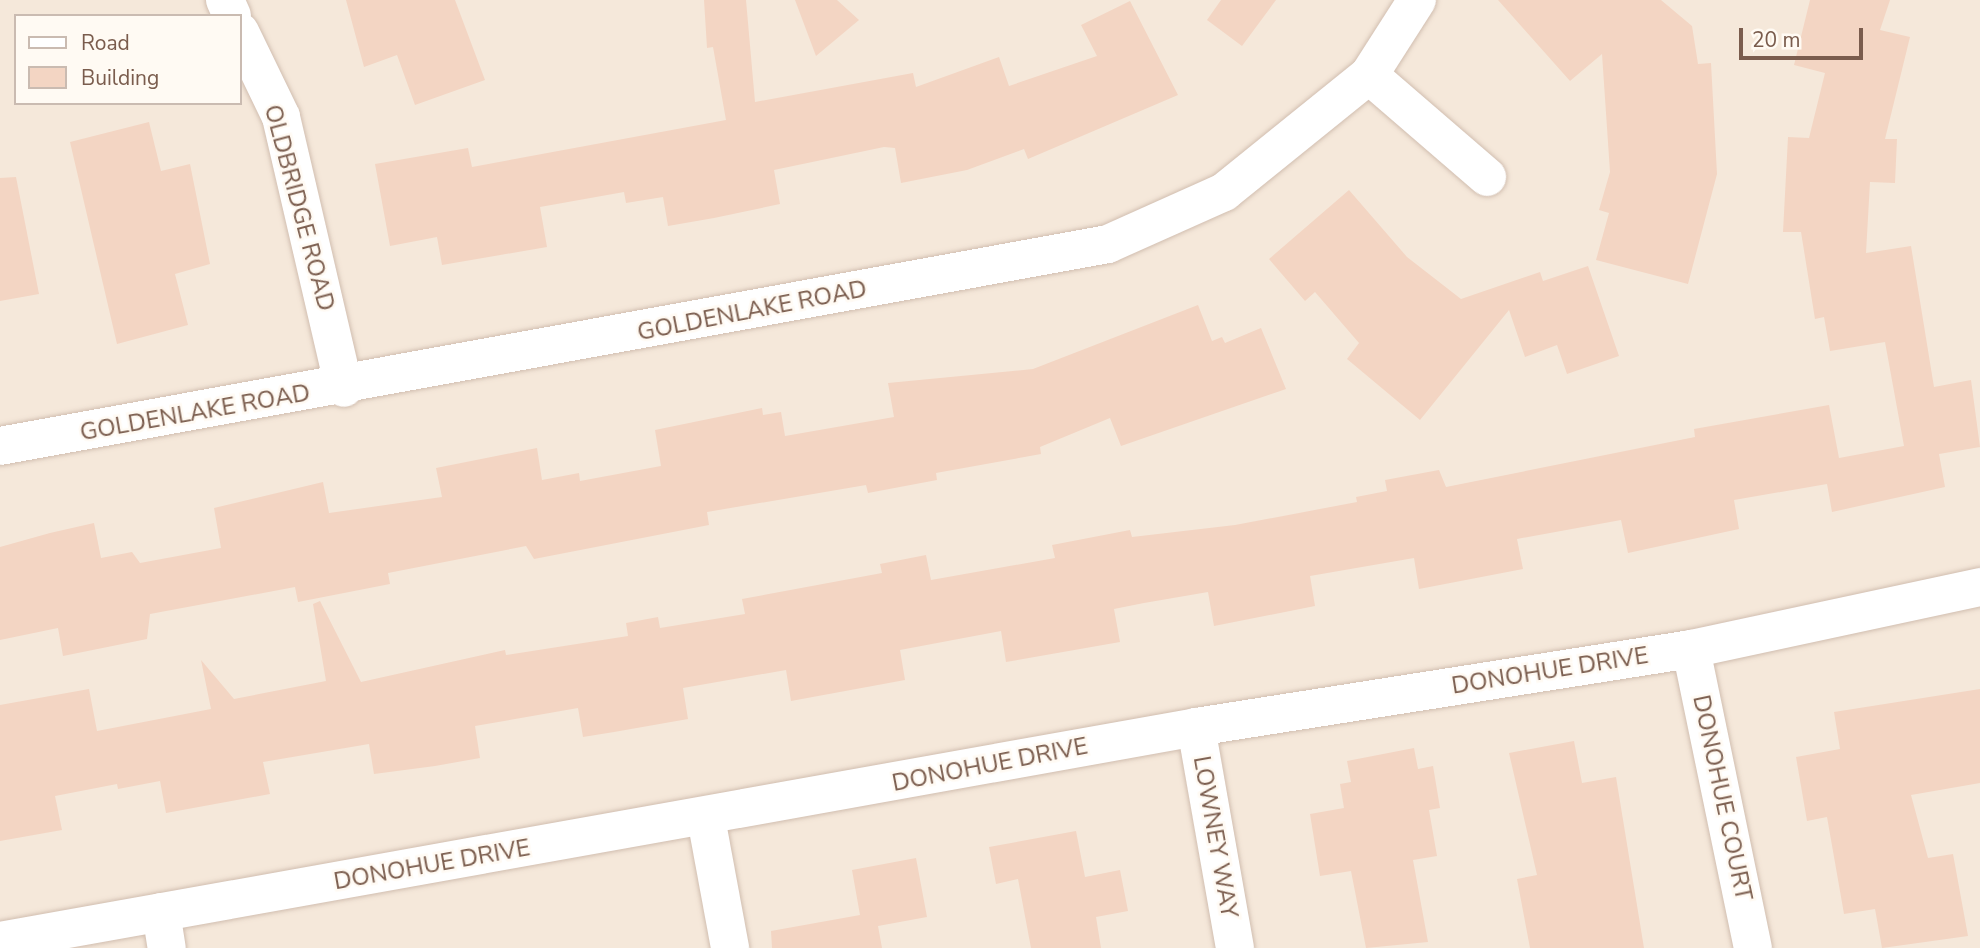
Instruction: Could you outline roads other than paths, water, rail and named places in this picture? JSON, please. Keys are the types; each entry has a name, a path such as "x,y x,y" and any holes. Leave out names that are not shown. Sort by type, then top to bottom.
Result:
{"street":[{"name":"GOLDENLAKE ROAD","path":"0,446 344,388 1108,244 1224,192 1369,75 1417,0"},
{"name":"OLDBRIDGE ROAD","path":"242,36 281,117 344,388"},
{"path":"1369,75 1487,177"},
{"name":"DONOHUE DRIVE","path":"0,941 164,930 706,818 1196,727 1690,649 1980,587"},
{"name":"DONOHUE COURT","path":"1690,649 1753,948"},
{"name":"LOWNEY WAY","path":"1196,727 1235,948"},
{"path":"706,818 730,948"}]}
